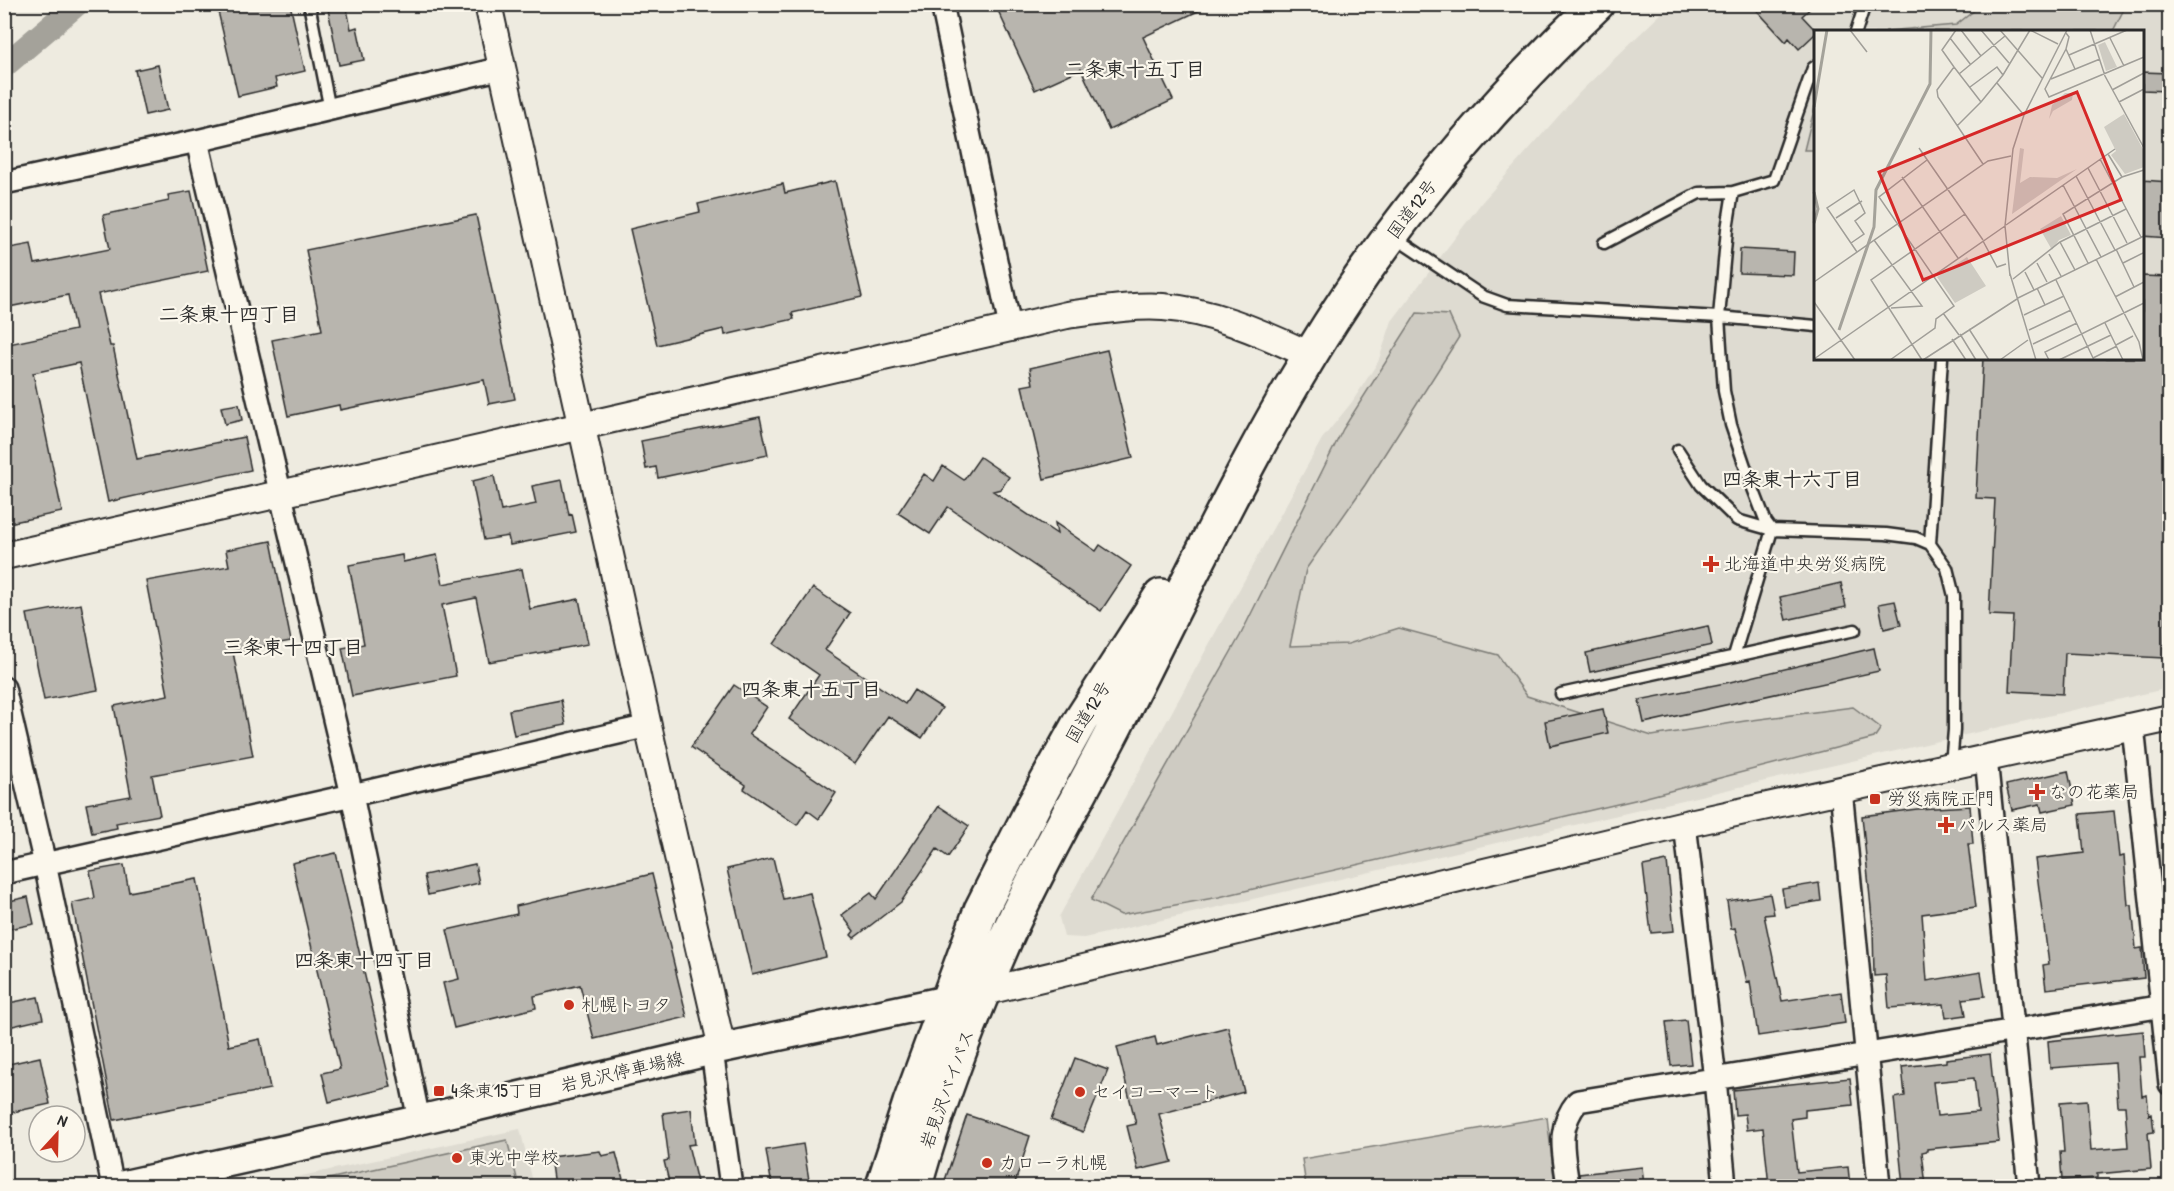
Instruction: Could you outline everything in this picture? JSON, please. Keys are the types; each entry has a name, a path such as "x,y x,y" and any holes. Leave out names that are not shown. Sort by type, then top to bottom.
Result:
{"highway":[{"name":"国道12号","path":"983,992 1022,904 1262,440 1310,354 1391,235 1451,157 1588,8"},
{"name":"国道12号","path":"947,1001 981,910 1081,720 1262,440"},
{"name":"岩見沢バイパス","path":"915,1186 939,1104 983,992"},
{"name":"岩見沢バイパス","path":"883,1186 947,1001"}],"main road":[{"name":"岩見沢停車場線","path":"120,1186 983,992"}],"street":[{"path":"488,4 648,726 717,1050 731,1186"},
{"path":"942,4 1010,327"},
{"path":"4,183 196,141 502,68"},
{"path":"196,141 352,795 419,1120"},
{"path":"4,556 1067,315 1122,308 1163,307 1208,314 1310,354"},
{"path":"4,687 45,864 113,1186"},
{"path":"983,992 1685,825 2169,718"},
{"path":"4,873 648,726"},
{"path":"2133,726 2165,1006 2169,1084"},
{"path":"1986,758 2029,1186"},
{"path":"1841,789 1879,1186"},
{"path":"1685,825 1725,1186"},
{"path":"1568,1186 1562,1131 1567,1114 1578,1101 2165,1006"}],"lane":[{"path":"309,4 330,110"},
{"path":"1857,30 1865,4"},
{"path":"1604,243 1699,193 1733,192 1774,180 1814,67"},
{"path":"1733,192 1727,229 1719,317 1724,391 1731,425 1749,478 1766,522 1772,530"},
{"path":"1391,235 1482,296 1507,305 1719,317 1814,326"},
{"path":"1930,544 1942,360"},
{"path":"1678,450 1701,485 1737,520 1772,530 1886,534 1916,538 1930,544 1947,568 1954,596 1951,765"},
{"path":"1734,656 1772,530"},
{"path":"1561,694 1855,630"}],"shaded area":[{"path":"1981,4 2126,5 2114,30 1897,30 1956,25"},
{"name":"北海道中央労災病院","path":"1670,5 2169,5 2169,688 1084,938 1064,937 1059,917 1322,439 1352,402 1378,362 1392,321 1482,202 1580,92"},
{"path":"1814,110 1814,150 1804,150"},
{"path":"1417,313 1449,315 1459,337 1365,485 1306,569 1290,646 1348,644 1399,628 1498,655 1527,696 1652,736 1853,707 1881,728 1874,738 1639,799 1219,897 1121,915 1091,900 1240,636 1343,429"},
{"path":"1547,1117 1555,1186 1306,1186 1302,1159"},
{"name":"東光中学校","path":"520,1129 534,1186 255,1186"},
{"name":"東光中学校","path":"507,1140 519,1186 296,1186"}],"building":[{"path":"227,4 290,4 305,71 275,78 277,87 238,96 217,7"},
{"path":"327,4 346,4 351,29 357,27 364,60 339,65"},
{"path":"995,4 1213,4 1143,37 1173,100 1109,130 1081,69 1035,90"},
{"path":"1751,4 1815,4 1802,16 1815,30 1814,35 1799,49 1789,38 1786,42"},
{"path":"158,65 168,110 145,115 135,70"},
{"path":"2144,72 2169,73 2169,91 2144,90"},
{"path":"2144,180 2169,182 2169,238 2144,236"},
{"path":"835,181 862,297 792,313 794,319 725,335 724,329 657,345 630,229 700,212 698,204 783,184 785,193"},
{"path":"191,191 208,271 98,294 110,346 113,346 137,459 244,437 251,470 108,502 79,363 33,373 62,512 4,524 4,345 75,330 68,295 4,308 4,249 31,244 35,264 110,249 103,215 169,201 168,195"},
{"path":"476,215 515,399 489,404 484,380 340,410 339,405 288,416 272,340 322,330 306,250"},
{"path":"1740,249 1794,252 1793,275 1739,273"},
{"path":"2144,276 2169,277 2169,553 2164,658 2065,653 2063,694 2009,691 2013,616 1989,615 1995,499 1976,498 1983,360 2144,360"},
{"path":"1107,350 1133,458 1044,479 1022,386 1033,384 1030,368"},
{"path":"239,404 242,420 225,424 221,407"},
{"path":"760,417 768,455 658,478 656,467 646,469 641,441"},
{"path":"980,457 1009,477 1001,489 993,491 1057,534 1055,523 1096,551 1100,545 1131,566 1101,611 948,507 930,534 898,513 924,474 934,481 943,466 964,480"},
{"path":"494,476 501,511 536,504 532,486 562,480 569,515 572,514 576,532 510,545 508,536 484,540 472,481"},
{"path":"271,541 291,641 233,652 253,756 152,775 160,815 116,823 117,828 92,833 86,804 131,796 114,706 168,695 146,581 229,566 226,550"},
{"path":"402,555 403,562 437,555 443,584 522,569 530,609 579,599 588,644 489,662 476,598 442,605 456,676 352,696 342,648 364,644 349,565"},
{"path":"1841,583 1846,607 1786,620 1780,597"},
{"path":"813,588 850,613 825,650 905,704 914,690 942,708 922,738 888,716 855,764 789,719 819,675 774,644"},
{"path":"1895,601 1901,625 1884,629 1879,604"},
{"path":"81,604 98,690 44,700 27,614"},
{"path":"1708,626 1712,645 1590,672 1586,653"},
{"path":"1874,648 1879,671 1644,723 1639,700 1730,682"},
{"path":"734,685 767,707 749,734 836,793 819,819 807,810 797,825 744,789 746,785 691,747"},
{"path":"561,700 566,725 514,735 509,710"},
{"path":"1603,709 1608,733 1550,746 1545,721"},
{"path":"2068,771 2075,805 2042,812 2040,804 2012,810 2006,785"},
{"path":"939,806 969,826 948,857 937,849 901,902 854,938 851,935 854,931 842,915 871,893 876,899"},
{"path":"1970,806 1973,844 1968,844 1976,907 1922,914 1927,981 1981,972 1985,996 1963,999 1966,1015 1946,1018 1944,1004 1889,1008 1886,975 1874,976 1873,928 1862,816 1917,809"},
{"path":"2114,811 2119,857 2124,856 2128,905 2132,905 2136,949 2142,948 2144,978 2046,989 2043,965 2049,964 2035,859 2084,853 2080,814"},
{"path":"336,853 391,1087 329,1102 322,1073 340,1069 292,863"},
{"path":"773,858 783,899 810,893 826,957 752,975 727,869"},
{"path":"1667,861 1674,931 1651,933 1643,866"},
{"path":"475,864 479,883 428,895 424,875"},
{"path":"124,865 129,892 197,879 229,1046 260,1039 270,1089 114,1120 72,903 95,898 90,871"},
{"path":"652,874 687,1017 594,1039 580,985 534,996 536,1008 454,1028 443,983 459,979 447,930 517,914 516,906"},
{"path":"1819,883 1821,901 1785,907 1782,889"},
{"path":"1770,894 1774,914 1764,915 1782,1001 1841,992 1845,1023 1758,1036 1750,981 1747,982 1735,928 1731,929 1727,901"},
{"path":"28,897 34,924 4,930 4,902"},
{"path":"38,997 43,1019 4,1028 4,1004"},
{"path":"1686,1020 1691,1064 1671,1066 1666,1022"},
{"path":"1228,1027 1244,1092 1159,1114 1172,1162 1138,1170 1127,1126 1136,1124 1117,1047 1155,1037 1157,1045"},
{"path":"2143,1031 2145,1057 2139,1057 2142,1096 2147,1095 2154,1132 2148,1133 2151,1169 2097,1174 2097,1178 2062,1180 2060,1152 2064,1152 2060,1102 2087,1100 2091,1150 2128,1147 2125,1106 2118,1106 2115,1063 2050,1068 2048,1041"},
{"path":"1990,1054 1999,1142 1927,1149 1922,1152 1926,1186 1903,1186 1894,1098 1905,1096 1902,1067 1946,1062 1946,1059","holes":["1974,1078 1978,1112 1937,1116 1933,1082"]},
{"path":"40,1057 50,1104 27,1104 27,1109 4,1114 4,1065"},
{"path":"1075,1058 1108,1070 1083,1132 1051,1120"},
{"path":"1850,1078 1853,1105 1805,1110 1805,1117 1791,1119 1797,1172 1848,1167 1850,1186 1769,1186 1763,1128 1747,1130 1745,1114 1735,1115 1733,1090"},
{"path":"691,1109 695,1144 688,1145 698,1186 670,1186 664,1161 669,1160 663,1113"},
{"path":"967,1115 1030,1136 1014,1186 943,1186"},
{"path":"803,1144 810,1186 772,1186 766,1150"},
{"path":"600,1151 602,1156 616,1153 624,1183 609,1186 554,1186 550,1157"},
{"path":"1642,1167 1644,1186 1580,1186 1579,1174"}],"waterway":[{"path":"4,66 77,4"}],"place":[{"name":"北海道中央労災病院","path":"1711,564"},
{"name":"なの花薬局","path":"2037,792"},
{"name":"労災病院正門","path":"1875,799"},
{"name":"パルス薬局","path":"1946,825"},
{"name":"札幌トヨタ","path":"569,1005"},
{"name":"4条東15丁目","path":"439,1091"},
{"name":"セイコーマート","path":"1080,1092"},
{"name":"東光中学校","path":"457,1158"},
{"name":"カローラ札幌","path":"987,1163"}],"district":[{"name":"二条東十五丁目","path":"1135,69"},
{"name":"二条東十四丁目","path":"229,314"},
{"name":"四条東十六丁目","path":"1792,479"},
{"name":"三条東十四丁目","path":"293,647"},
{"name":"四条東十五丁目","path":"811,689"},
{"name":"四条東十四丁目","path":"364,960"}]}
